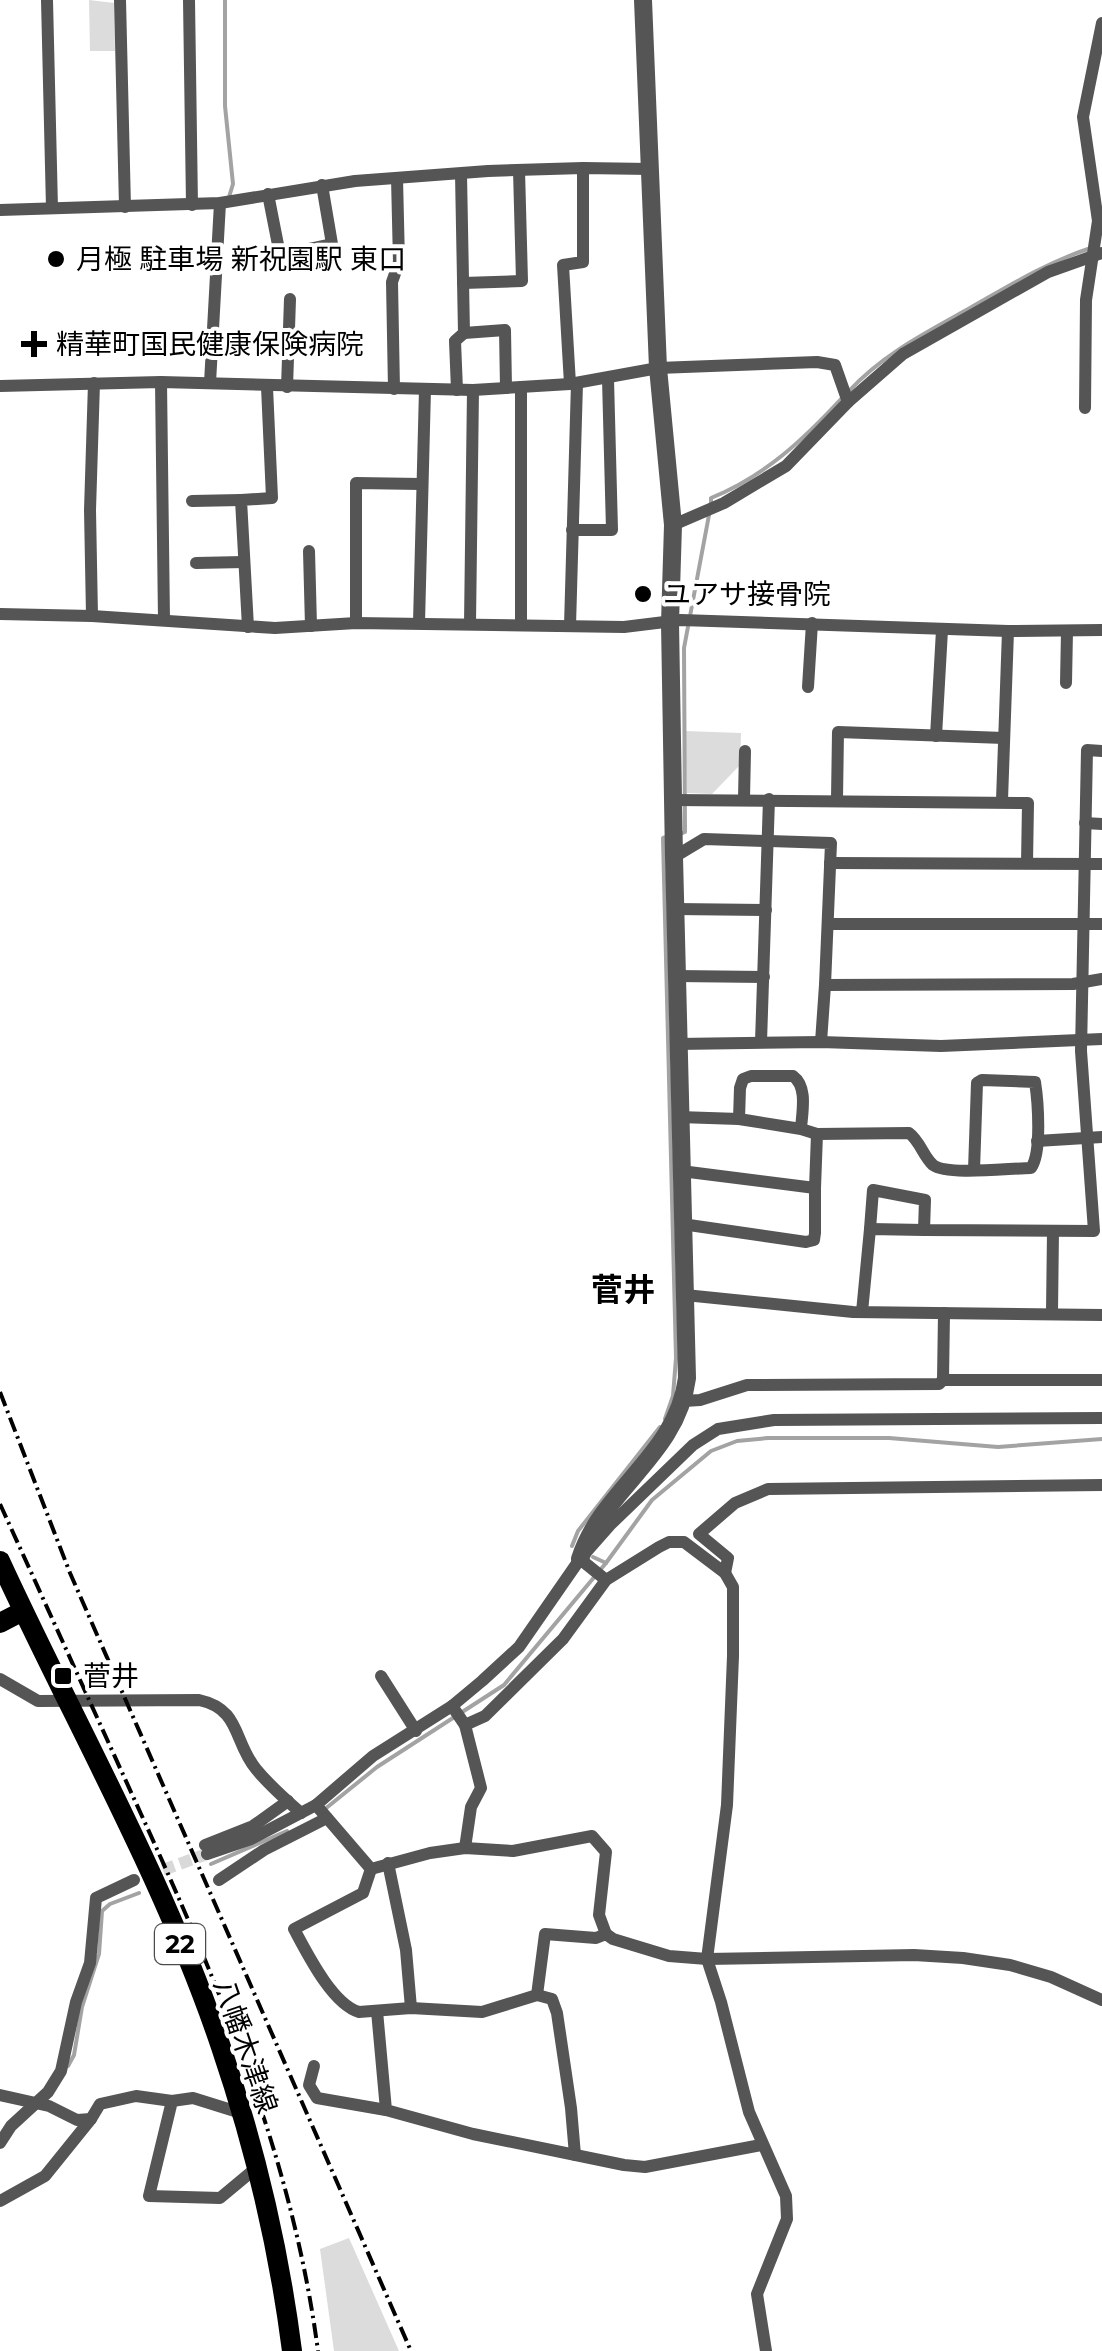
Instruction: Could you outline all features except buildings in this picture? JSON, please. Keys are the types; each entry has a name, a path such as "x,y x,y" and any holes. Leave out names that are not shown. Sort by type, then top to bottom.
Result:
{"main road":[{"name":"八幡木津線","path":"0,1560 104,1776 201,1992 256,2168 292,2351"},
{"path":"0,1624 23,1611"}],"street":[{"path":"48,0 52,208"},
{"path":"120,0 124,207"},
{"path":"190,0 192,205"},
{"path":"584,1562 593,1530 671,1430 684,1401 687,1378 674,909 672,525 658,368 643,0"},
{"path":"1085,408 1086,300 1097,254 1098,221 1083,117 1102,23"},
{"path":"570,626 573,383 564,265 583,262 583,168"},
{"path":"0,210 220,203 322,186 519,170 650,170"},
{"path":"463,283 522,281 519,170"},
{"path":"461,174 464,333"},
{"path":"394,389 392,282 399,262 397,178"},
{"path":"268,194 280,255 332,244 322,186"},
{"path":"210,383 220,203"},
{"path":"672,525 724,503 786,466 902,354 1048,272 1097,254"},
{"path":"286,387 290,299"},
{"path":"456,390 456,341 464,333 506,330 513,388 520,625"},
{"path":"0,386 161,382 473,390 608,379 658,368 817,362 835,365 848,402"},
{"path":"572,530 612,530 608,379"},
{"path":"161,382 164,620"},
{"path":"92,616 94,383"},
{"path":"192,501 272,498 267,387"},
{"path":"419,623 425,389"},
{"path":"470,624 473,390"},
{"path":"356,623 356,482 422,484"},
{"path":"242,500 248,627"},
{"path":"309,551 311,626"},
{"path":"196,563 244,562"},
{"path":"0,614 248,627 419,623 624,628 681,620 942,630 1102,630"},
{"path":"808,687 812,624"},
{"path":"936,736 942,630"},
{"path":"1066,682 1067,630"},
{"path":"1002,800 1008,631"},
{"path":"836,799 838,732 1004,738"},
{"path":"870,1229 1098,1231 1095,1138 1082,1040 1082,924 1087,750 1102,751"},
{"path":"744,800 745,751"},
{"path":"674,800 1028,803 1027,863"},
{"path":"761,1042 769,800"},
{"path":"1085,823 1102,824"},
{"path":"674,857 704,839 831,843 821,1042"},
{"path":"830,863 1102,864"},
{"path":"674,909 766,910"},
{"path":"829,924 1102,924"},
{"path":"676,976 764,977"},
{"path":"824,985 1073,984 1102,979"},
{"path":"677,1044 821,1042 941,1046 1102,1039"},
{"path":"739,1119 743,1080 751,1076 793,1076 802,1087 802,1129"},
{"path":"679,1116 739,1119 817,1134 909,1133 938,1168 974,1170 1030,1168 1036,1162 1035,1082 976,1083 974,1170"},
{"path":"682,1224 814,1240 817,1134"},
{"path":"1037,1141 1095,1138"},
{"path":"681,1172 815,1188"},
{"path":"862,1312 873,1190 925,1200 924,1230"},
{"path":"1052,1312 1053,1232"},
{"path":"685,1294 862,1312 1102,1315"},
{"path":"943,1380 944,1312"},
{"path":"684,1401 747,1385 1102,1380"},
{"path":"459,1716 584,1562 693,1444 718,1429 774,1420 1102,1418"},
{"path":"726,1573 728,1558 699,1534 735,1503 768,1489 1102,1485"},
{"path":"219,1880 321,1812 374,1756 416,1730 459,1716 485,1716 552,1651 604,1578 670,1542 684,1542 726,1573 732,1587 731,1728 723,1839 707,1959 722,2002 749,2112 788,2206 787,2219 757,2294 766,2351"},
{"path":"584,1562 604,1578"},
{"path":"381,1676 416,1730"},
{"path":"0,1678 38,1701 200,1700 218,1704 232,1721 254,1767 301,1813"},
{"path":"459,1716 482,1788 466,1826 465,1848"},
{"path":"288,1802 253,1826 206,1849 251,1839 301,1813 321,1812"},
{"path":"321,1812 371,1869"},
{"path":"371,1869 465,1848 513,1852 592,1836 606,1852 599,1915 612,1939 669,1956 707,1959 914,1954 963,1958 1010,1965 1102,2000"},
{"path":"388,1863 406,1950 412,2008"},
{"path":"371,1869 363,1893 294,1929 324,1982 351,2010 482,2012 537,1995 552,1999 572,2108 575,2155"},
{"path":"0,2144 10,2126 42,2105 62,2071 76,2002 90,1963 96,1898 134,1880"},
{"path":"537,1995 545,1934 596,1938 606,1934"},
{"path":"377,2011 386,2110"},
{"path":"314,2066 309,2084 317,2098 386,2110 473,2134 575,2155 644,2166 762,2144"},
{"path":"0,2095 42,2105 77,2120 91,2119"},
{"path":"0,2202 45,2176 100,2104 136,2096 193,2098 241,2113"},
{"path":"172,2100 149,2196 220,2198 256,2168"}],"shaded area":[{"path":"89,0 114,3 115,51 90,51"},
{"path":"685,731 741,733 740,765 712,794 687,793"},
{"path":"349,2238 399,2351 334,2351 320,2249"}],"waterway":[{"path":"225,0 225,106 233,184 229,197"},
{"path":"849,391 876,366 922,335 1028,276 1088,249"},
{"path":"711,506 711,498 782,456 842,398"},
{"path":"680,834 685,832 684,648 709,515"},
{"path":"665,1419 673,1396 676,1358 663,838 666,837"},
{"path":"572,1546 578,1531 660,1427"},
{"path":"325,1809 377,1767 504,1685 606,1563 652,1500 711,1451 737,1441 768,1438 889,1438 998,1447 1102,1439"},
{"path":"593,1557 606,1563"},
{"path":"211,1864 287,1831"},
{"path":"68,2066 99,1954 102,1911 139,1893"}],"tunnel":[{"path":"146,1876 207,1854"}],"railway":[{"path":"0,1392 70,1573 411,2351"},
{"path":"0,1504 170,1879 250,2076 291,2211 318,2351"}],"place":[{"name":"月極 駐車場 新祝園駅 東口","path":"56,259"},
{"name":"精華町国民健康保険病院","path":"34,344"},
{"name":"ユアサ接骨院","path":"643,594"},
{"name":"菅井","path":"63,1676"}],"district":[{"name":"菅井","path":"623,1289"}]}
